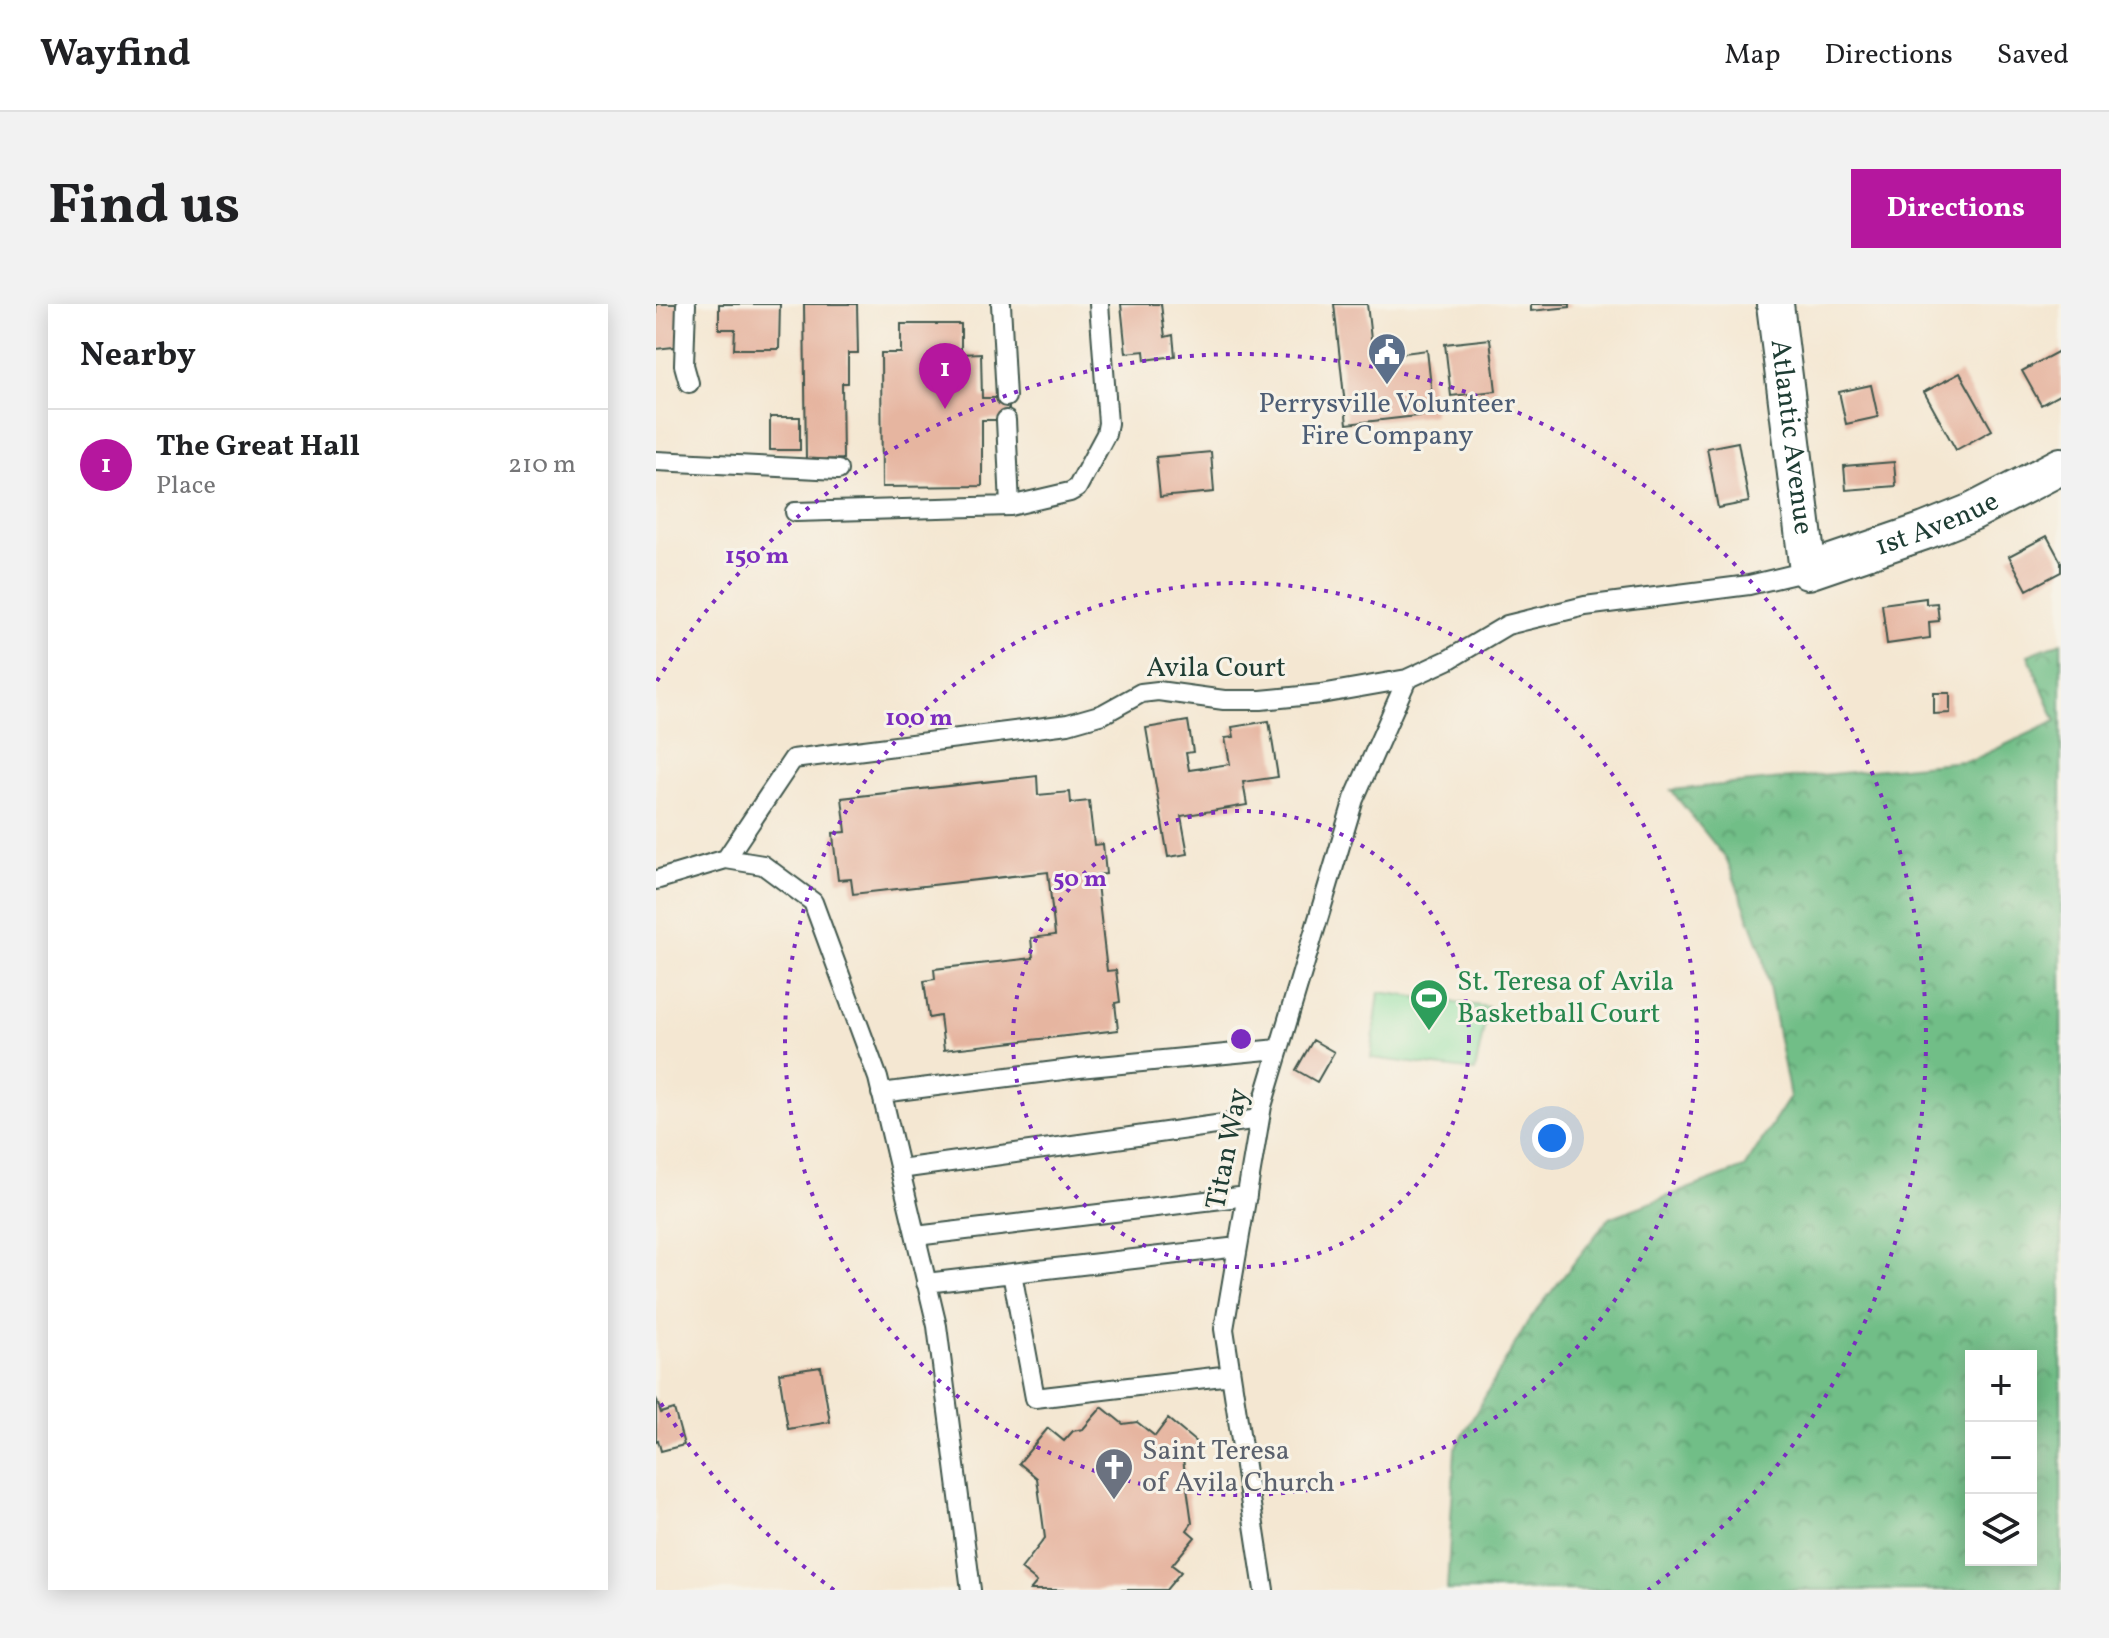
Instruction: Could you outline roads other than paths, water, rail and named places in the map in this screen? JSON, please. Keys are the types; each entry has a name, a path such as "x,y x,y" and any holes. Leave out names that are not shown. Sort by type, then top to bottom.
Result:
{"street":[{"name":"Atlantic Avenue","path":"1775,304 1808,571"},
{"name":"1st Avenue","path":"1808,571 1972,512 2061,466"}],"lane":[{"path":"686,304 684,365 689,383"},
{"path":"1001,304 1006,397"},
{"path":"795,512 1010,506 1077,488 1106,434 1108,423 1099,304"},
{"path":"1006,420 1010,506"},
{"path":"656,461 838,470"},
{"name":"Avila Court","path":"726,859 793,759 1068,724 1103,714 1141,693 1158,691 1224,700 1261,700 1321,694 1407,679 1448,660 1507,625 1585,606 1749,585 1808,571"},
{"name":"Titan Way","path":"1264,1590 1224,1329 1259,1119 1278,1049 1354,799 1407,679"},
{"path":"656,880 726,859 763,865 813,902 878,1078 937,1326 972,1589"},
{"path":"881,1093 1079,1068 1278,1049"},
{"path":"900,1169 1259,1119"},
{"path":"916,1236 1247,1196"},
{"path":"926,1283 1238,1247"},
{"path":"1012,1273 1035,1398 1231,1375"}],"place":[{"name":"Perrysville Volunteer Fire Company","path":"1387,386"},
{"name":"The Great Hall","path":"945,409"},
{"name":"St. Teresa of Avila Basketball Court","path":"1429,1032"},
{"name":"Saint Teresa of Avila Church","path":"1114,1501"}]}
